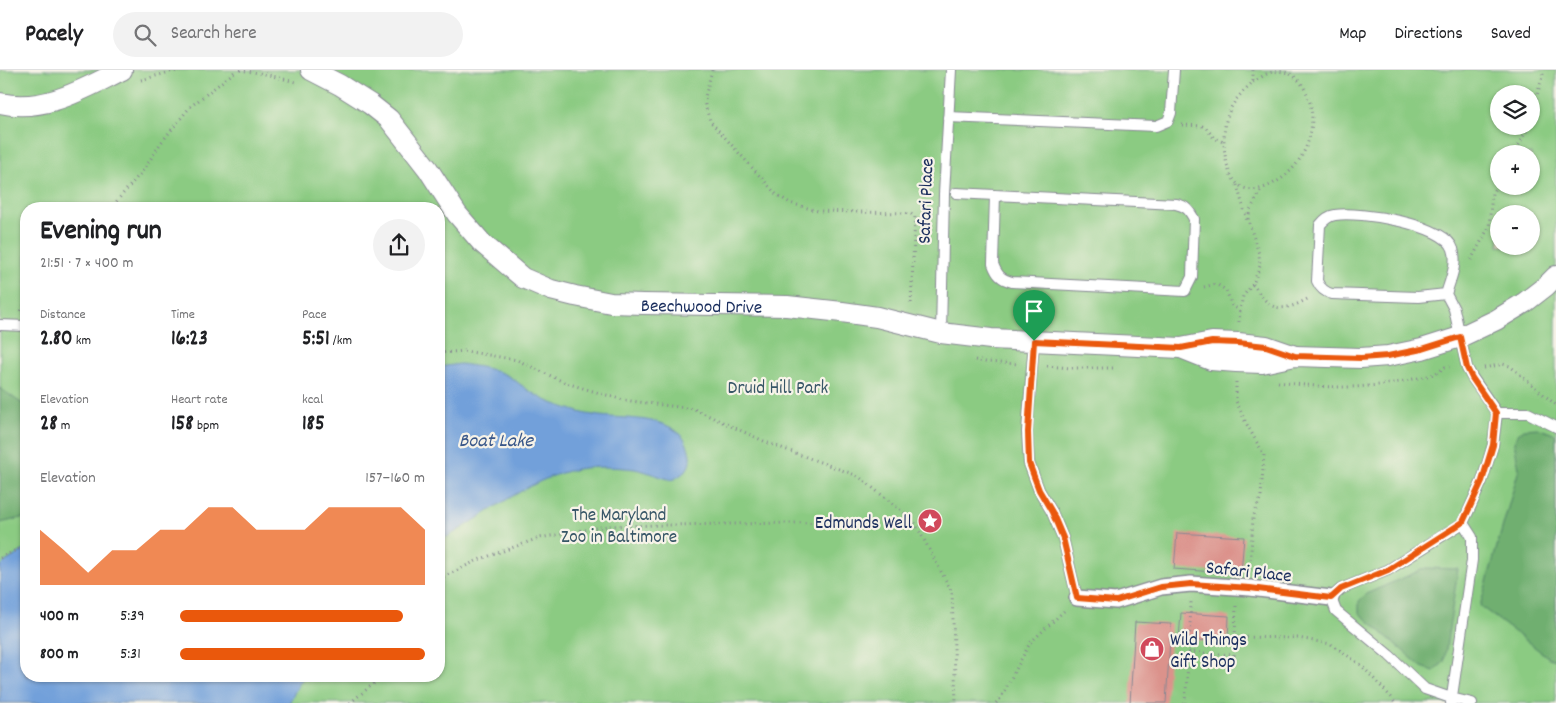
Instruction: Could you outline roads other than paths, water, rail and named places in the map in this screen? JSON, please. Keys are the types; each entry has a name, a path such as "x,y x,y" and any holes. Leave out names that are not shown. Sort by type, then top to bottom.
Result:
{"street":[{"path":"0,103 32,105 57,101 122,70"},
{"name":"Beechwood Drive","path":"306,77 340,85 370,104 389,120 428,169 458,214 482,243 523,278 551,290 611,303 787,306 877,317 941,333 991,339 1181,348 1212,342 1238,343 1266,346 1295,356 1352,358 1388,356 1422,349 1460,337 1496,320 1524,303 1556,276"},
{"name":"Safari Place","path":"1077,598 1116,601 1161,587 1191,584 1331,598"}],"lane":[{"name":"Safari Place","path":"941,333 944,194 951,70"},
{"path":"948,117 1156,126 1168,121 1171,113 1174,70"},
{"path":"956,193 1176,204 1184,206 1190,210 1194,219 1192,277 1185,291 1012,282 1002,279 996,273 993,264 995,195"},
{"path":"1446,294 1418,297 1332,294 1322,290 1317,281 1320,225 1324,220 1336,214 1395,220 1433,231 1443,236 1454,250 1452,274 1446,294 1454,309 1467,368 1496,413 1493,445 1482,481 1463,522 1388,570 1341,589 1331,598 1336,611 1389,655 1425,689 1451,700 1472,703"},
{"path":"0,325 20,326"},
{"path":"1034,341 1028,432 1029,463 1039,490 1052,512 1063,538 1077,598"},
{"path":"1496,413 1528,413 1556,427"},
{"path":"1451,700 1472,560 1472,537 1463,522"}],"water":[{"name":"Boat Lake","path":"460,364 477,366 504,374 543,399 590,415 650,421 665,425 677,431 685,441 690,455 688,468 683,474 672,480 640,470 621,468 583,468 559,474 524,490 445,538 445,366"},
{"path":"20,553 20,682 300,682 289,703 0,703 0,567"}],"place":[{"name":"Edmunds Well","path":"930,521"},
{"name":"Wild Things Gift Shop","path":"1152,649"}],"park label":[{"name":"Druid Hill Park","path":"778,386"},
{"name":"The Maryland Zoo in Baltimore","path":"619,524"}]}
